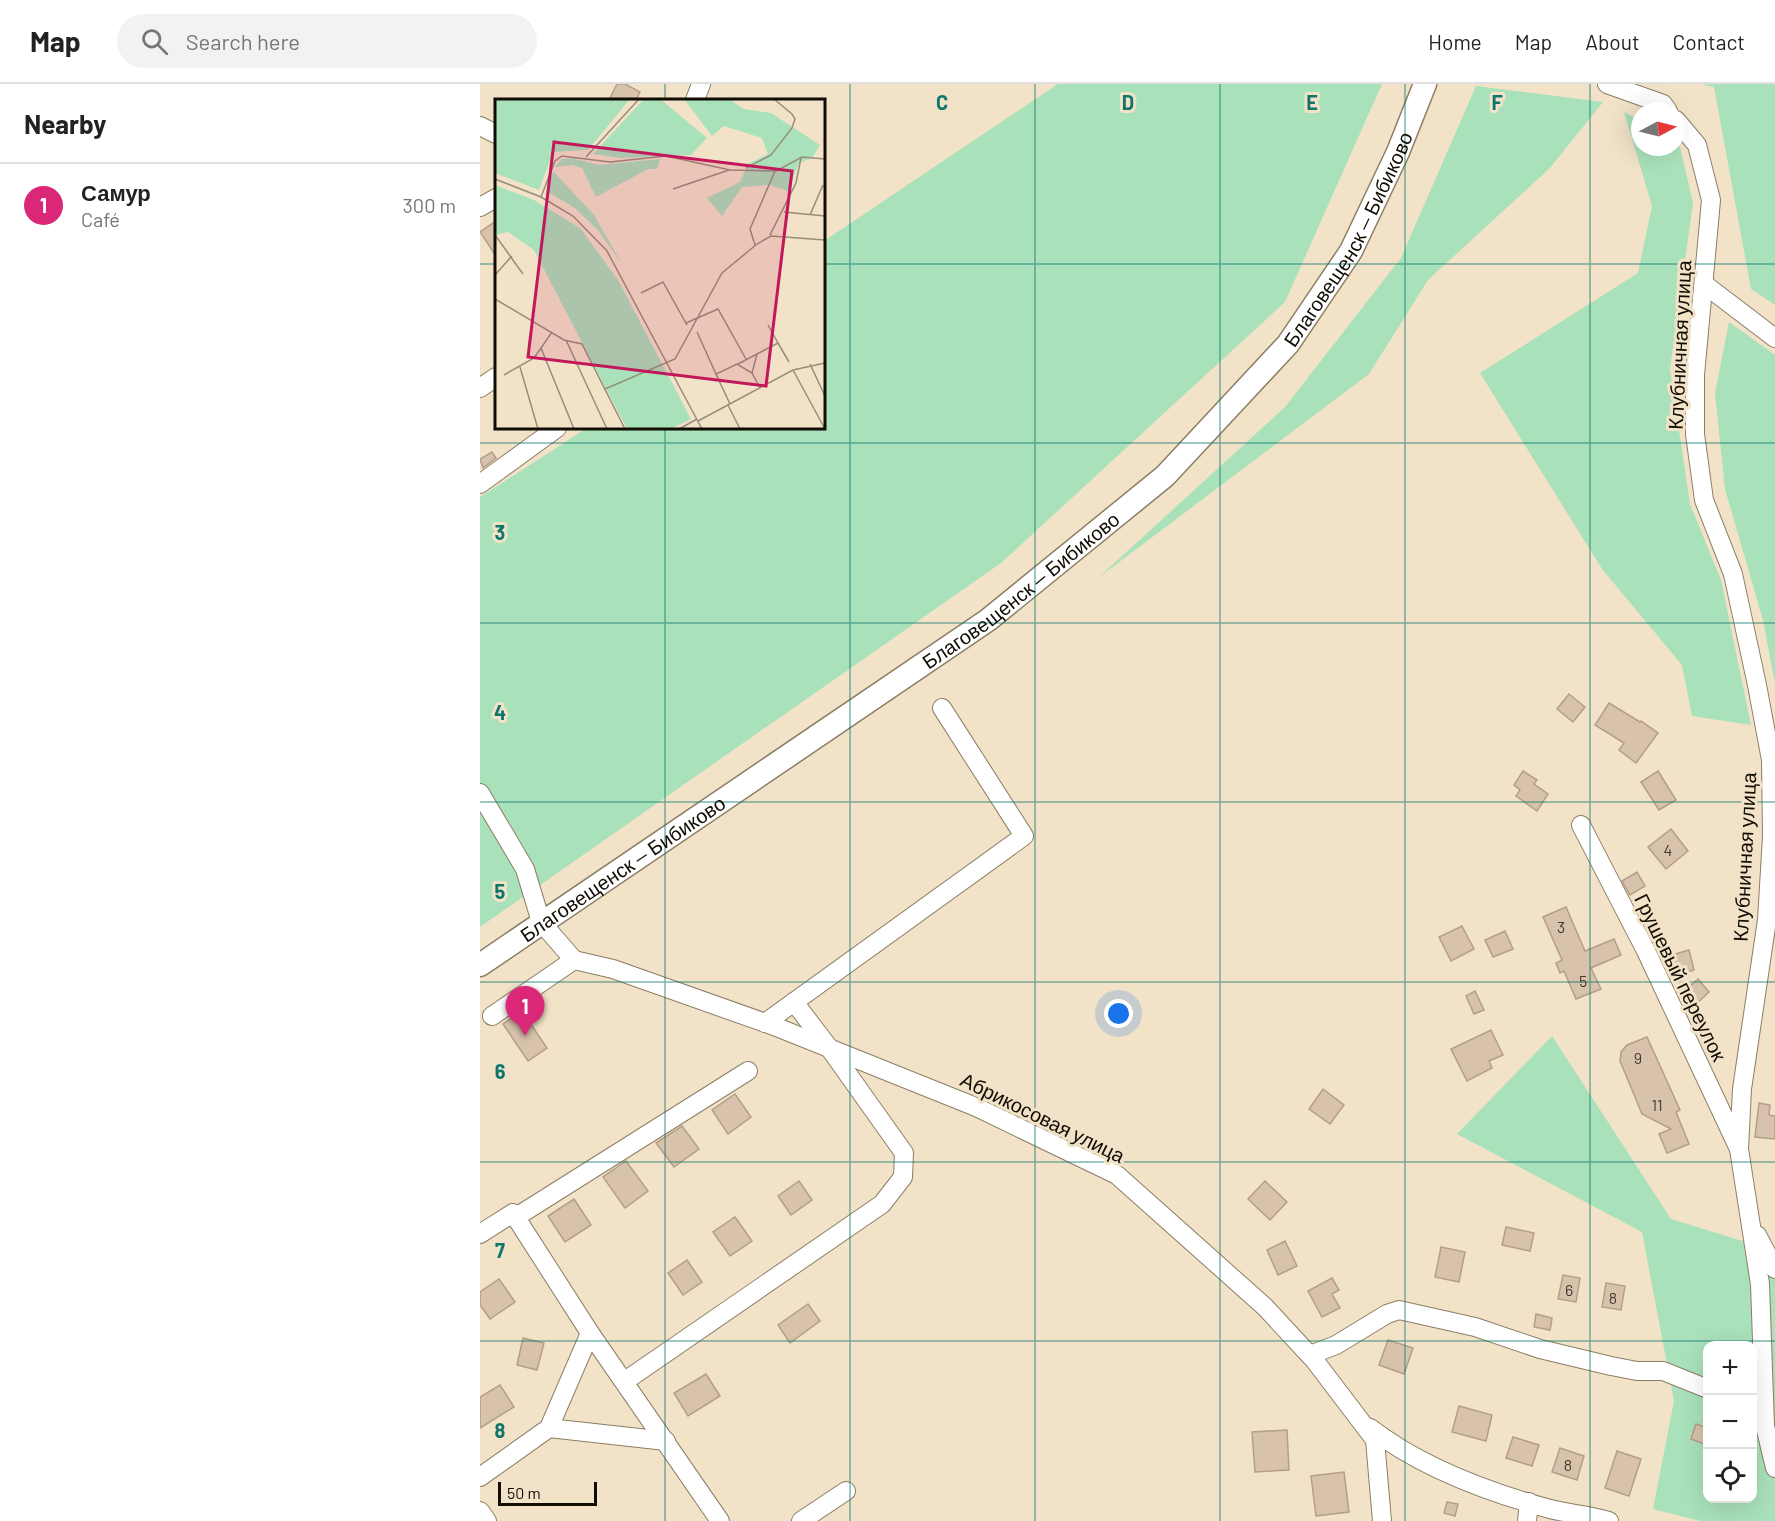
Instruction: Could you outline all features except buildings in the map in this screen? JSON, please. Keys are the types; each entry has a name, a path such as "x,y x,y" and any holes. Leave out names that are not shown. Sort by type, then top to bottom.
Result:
{"main road":[{"name":"Благовещенск — Бибиково","path":"480,965 988,620 1165,476 1288,344 1351,251 1398,152 1425,84"}],"street":[{"path":"695,99 702,84"},
{"path":"1607,84 1657,102"},
{"path":"480,126 495,134"},
{"name":"Клубничная улица","path":"1685,131 1697,145 1711,200 1695,375 1695,434 1704,500 1733,574 1771,760 1772,836 1767,921 1742,1089 1739,1149 1760,1284 1758,1414 1765,1426 1775,1468"},
{"path":"480,207 495,199"},
{"path":"1704,284 1775,338"},
{"path":"480,388 495,378"},
{"path":"480,484 556,429"},
{"path":"765,1023 1023,836 942,708"},
{"path":"480,793 525,869 541,922 574,960 492,1016"},
{"name":"Грушевый переулок","path":"1581,825 1646,951 1739,1149"},
{"name":"Абрикосовая улица","path":"574,960 613,969 831,1049 976,1107 1117,1175 1265,1307 1310,1355 1375,1440 1382,1521"},
{"path":"625,1381 882,1204 903,1177 904,1153 831,1049 794,1002"},
{"path":"516,1217 748,1071"},
{"path":"480,1234 513,1213 590,1333 720,1521"},
{"path":"1751,1223 1775,1269"},
{"path":"1310,1355 1336,1345 1388,1314 1399,1310 1475,1327 1540,1349 1570,1356 1637,1371 1663,1371 1703,1387"},
{"path":"480,1477 549,1428 590,1333"},
{"path":"1361,1422 1394,1447 1425,1464 1481,1487 1529,1502 1609,1521"},
{"path":"549,1428 666,1441"},
{"path":"801,1521 846,1491"},
{"path":"1527,1521 1529,1502"},
{"path":"480,1511 487,1521"}],"green space":[{"path":"1058,84 1382,84 1285,302 1001,563 480,927 480,497 585,429 825,429 825,240"},
{"path":"1701,84 1775,84 1775,305 1751,289 1714,87"},
{"path":"1476,86 1603,102 1549,169 1428,280 1369,374 1098,578 1285,407 1401,258"},
{"path":"1624,112 1631,116 1631,136"},
{"path":"1637,156 1682,156 1693,203 1670,369 1690,504 1721,580 1751,725 1692,716 1682,665 1602,569 1480,373 1638,273 1652,206"},
{"path":"1729,322 1775,355 1775,684 1763,620 1725,489 1715,393"},
{"path":"1552,1036 1671,1219 1775,1251 1775,1521 1700,1521 1653,1509 1674,1401 1642,1232 1457,1134"}],"place":[{"name":"Самур","path":"525,1036"}]}
